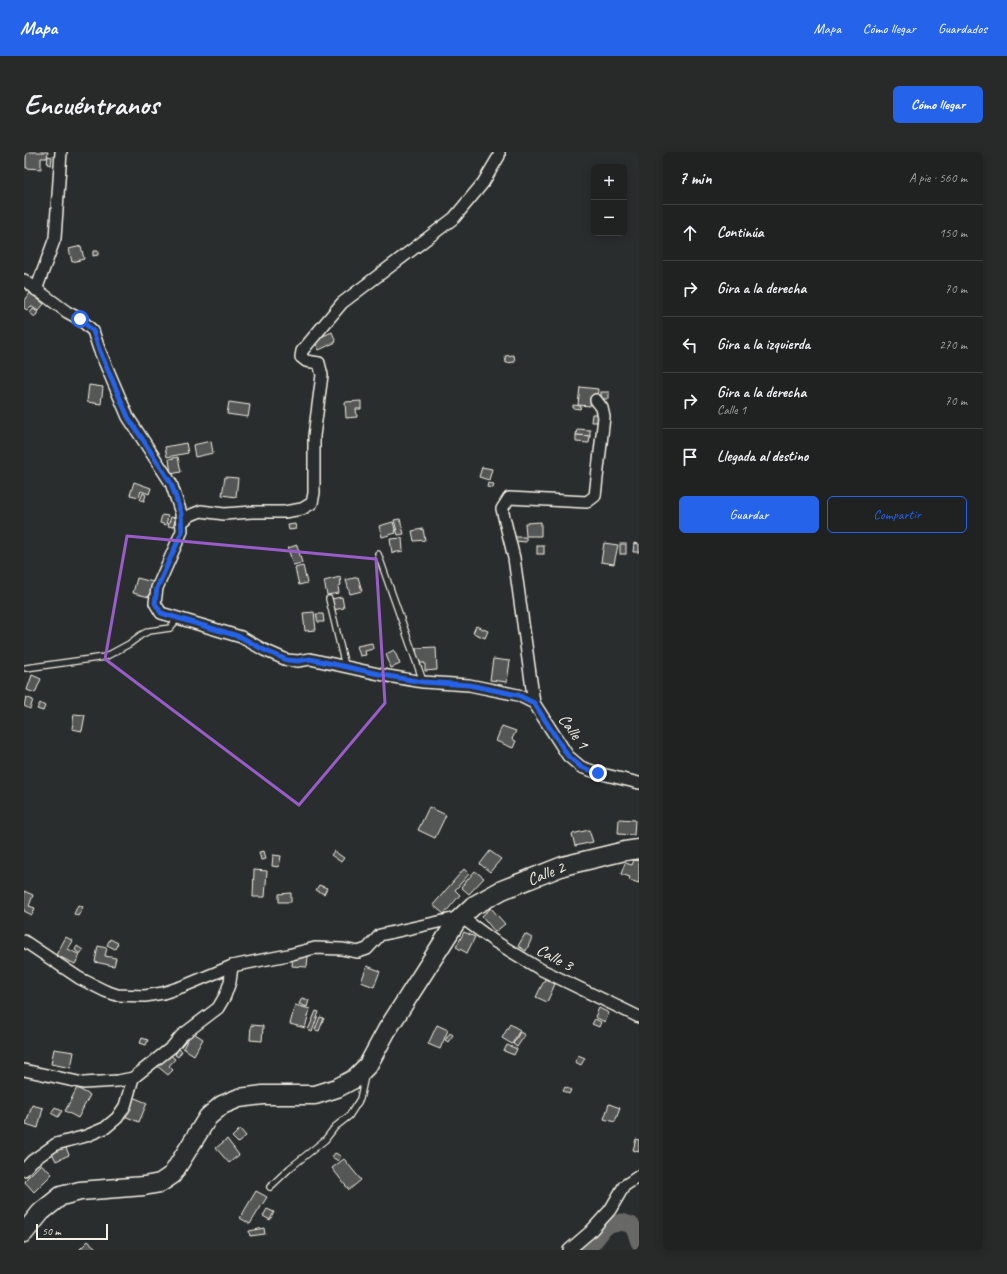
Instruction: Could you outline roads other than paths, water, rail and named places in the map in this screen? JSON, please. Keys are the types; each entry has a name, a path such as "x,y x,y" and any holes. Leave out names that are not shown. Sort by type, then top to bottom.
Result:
{"main road":[{"name":"Calle 2","path":"24,1233 41,1212 61,1196 80,1191 144,1186 160,1183 172,1176 208,1117 222,1105 239,1098 315,1095 337,1088 354,1079 368,1064 387,1030 456,922 473,906 502,890 563,866 639,849"}],"street":[{"path":"36,290 56,238 61,152"},
{"path":"182,522 191,515 201,511 224,514 284,512 302,508 312,503 314,493 314,436 322,375 319,363 303,359 301,357 302,351 342,303 454,218 483,183 499,156 499,152"},
{"path":"24,280 36,290 80,319 93,331 99,349 128,417 171,483 181,513 182,532 157,588 155,603 161,613 241,637 264,650 287,660 298,661 310,659 423,682 469,685 518,695 534,703"},
{"path":"534,703 514,558 502,509 509,498 587,502 595,496 604,417 602,408 596,400"},
{"name":"Calle 1","path":"534,703 568,756 581,767 598,773 639,783"},
{"path":"24,941 79,978 105,991 117,995 146,996 184,986 232,966 315,948 342,949 358,952 367,949 380,935 461,917"},
{"name":"Calle 3","path":"461,917 494,941 540,969 639,1017"},
{"path":"24,1070 83,1083 118,1081 133,1078 172,1047 181,1036 218,1008 225,996 230,982 232,966"},
{"path":"24,1170 32,1161 56,1144 86,1136 105,1128 117,1118 125,1106 133,1078"},
{"path":"569,1250 590,1232 610,1210 624,1186 639,1176"}],"lane":[{"path":"378,554 423,682"},
{"path":"329,599 345,666"},
{"path":"26,668 105,657 149,631 170,628 178,618"},
{"path":"270,1187 290,1168 325,1140 334,1127 349,1116 360,1099 368,1064"}],"waterway":[{"path":"587,1250 606,1226 622,1222 631,1225 635,1230 639,1242"}]}
